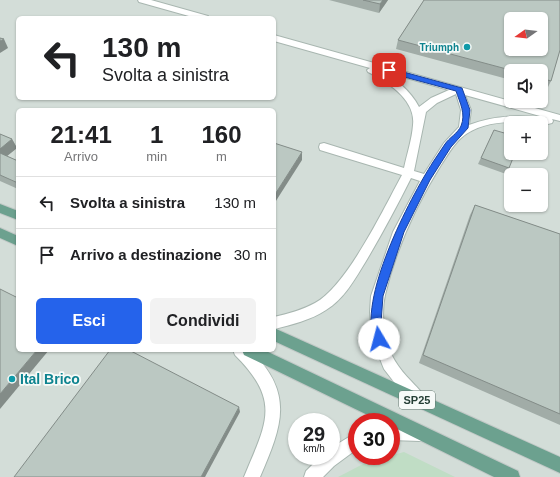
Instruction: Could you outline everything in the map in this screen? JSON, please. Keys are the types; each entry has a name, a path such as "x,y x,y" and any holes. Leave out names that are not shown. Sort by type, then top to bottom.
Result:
{"main road":[{"path":"0,208 16,215"},
{"path":"0,233 16,240"},
{"name":"SP25","path":"276,335 560,466"},
{"name":"SP25","path":"253,352 512,477"}],"street":[{"path":"142,0 198,16"},
{"path":"276,39 560,118"},
{"path":"346,58 380,75 397,87 416,111 418,124"},
{"path":"276,322 307,314 320,307 333,297 348,279 381,226 408,173 421,111 427,104 436,98 459,90"},
{"path":"422,402 393,373 384,357 376,323 378,296 399,232 427,179 448,146 464,128 466,119 465,105 459,90"},
{"path":"457,136 469,128 506,120 524,118 560,123"},
{"path":"324,147 427,179"},
{"path":"242,352 260,372 272,394 273,419 252,477"},
{"path":"400,432 421,433"},
{"path":"312,477 328,460 348,446"}],"shaded area":[{"path":"0,0 560,0 560,477 0,477"}],"green space":[{"path":"404,452 455,477 338,477 361,465 400,465 400,453"}],"building":[{"path":"363,0 383,0 380,4"},
{"name":"Triumph","path":"424,0 560,0 560,50 551,81 548,80 548,64 504,64 504,68 398,40"},
{"path":"494,130 504,133 504,160 512,160 509,168 481,158"},
{"path":"0,134 12,139 0,149"},
{"path":"276,144 302,152 276,193"},
{"path":"0,153 16,160 16,182 0,175"},
{"path":"475,205 560,234 560,414 423,355"},
{"name":"Ital Brico","path":"0,289 16,297 16,352 35,352 0,394"},
{"path":"108,352 133,352 239,407 201,477 14,477"}],"place":[{"name":"Triumph","path":"467,47"},
{"name":"Ital Brico","path":"12,379"}],"route":[{"path":"379,339 376,323 378,296 399,232 427,179 448,146 464,128 466,119 464,100 459,90 389,70"}]}
